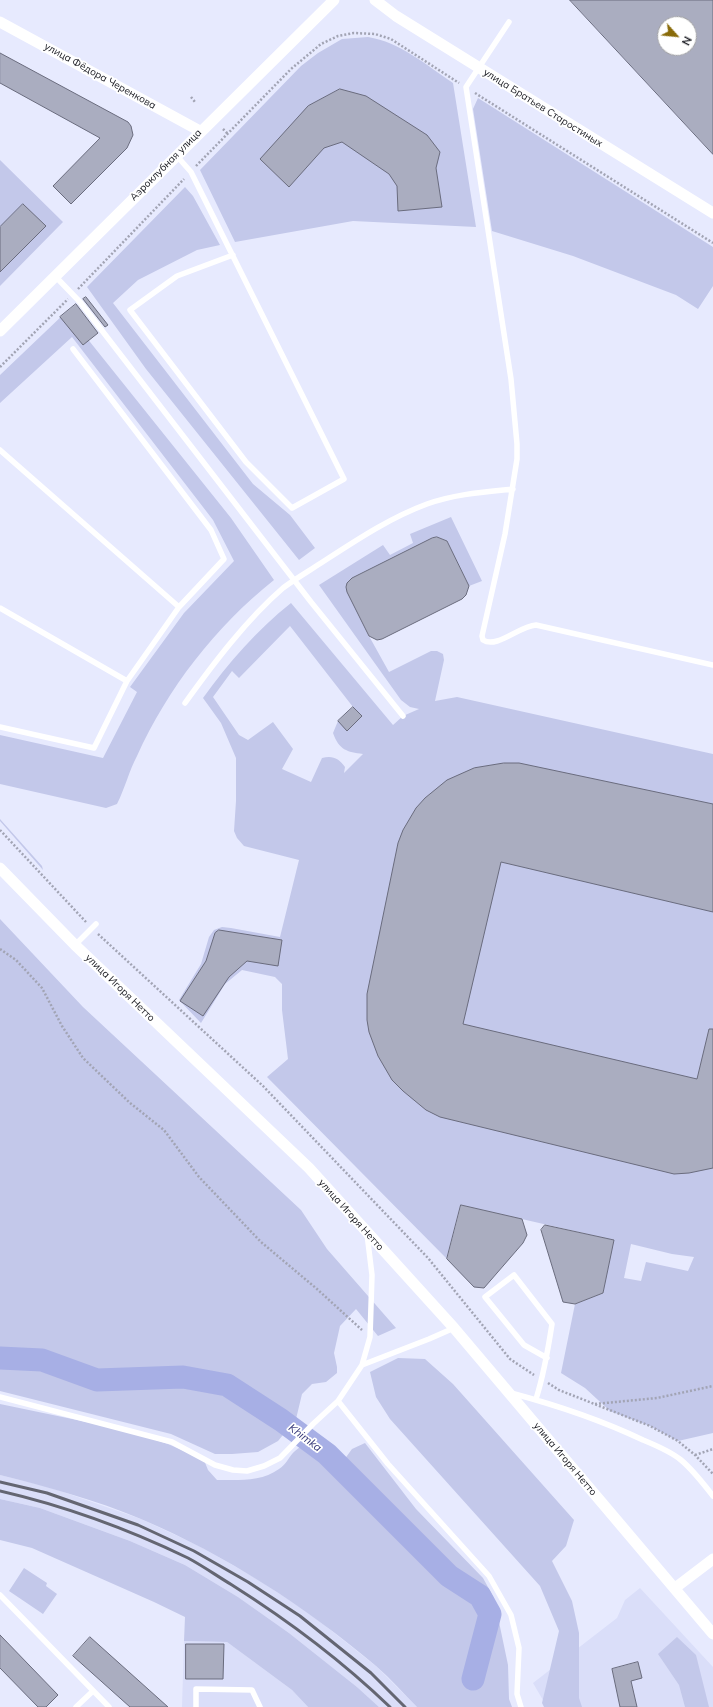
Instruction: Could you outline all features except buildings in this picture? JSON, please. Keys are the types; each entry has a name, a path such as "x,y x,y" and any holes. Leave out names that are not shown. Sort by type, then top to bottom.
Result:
{"street":[{"name":"Аэроклубная улица","path":"0,331 200,131 334,0"},
{"name":"улица Братьев Старостиных","path":"375,0 396,16 713,213"},
{"name":"улица Фёдора Черенкова","path":"0,22 200,131"},
{"name":"улица Игоря Нетто","path":"0,868 75,945 308,1168 454,1328 713,1634"},
{"path":"675,1588 713,1558"}],"lane":[{"path":"509,22 466,87 511,379 517,444 517,459 513,488 505,534 482,636 483,640 492,642 500,641 528,625 536,625 713,666"},
{"path":"176,155 191,172 233,256 344,479 292,508 246,462 130,310 177,276 233,256"},
{"path":"55,276 80,302 311,602 403,716"},
{"path":"0,727 94,748 127,681 179,607 224,560 211,530 73,349"},
{"path":"0,450 179,607"},
{"path":"185,703 221,655 252,619 284,588 333,555 384,523 427,504 468,493 513,488"},
{"path":"0,608 127,681"},
{"path":"75,945 94,926"},
{"path":"0,1397 172,1442 215,1465 233,1470 247,1471 264,1466 280,1458 338,1401 362,1365 370,1337 372,1275 367,1233"},
{"path":"536,1399 547,1358 552,1324 514,1275 485,1296 524,1345 547,1358"},
{"path":"362,1365 454,1328"},
{"path":"508,1392 536,1399 623,1431 661,1449 680,1459 699,1477 713,1496"},
{"path":"338,1401 388,1464 490,1576 511,1615 519,1648 517,1694 521,1707"},
{"path":"0,1595 109,1707"},
{"path":"196,1707 196,1689 252,1690 260,1707"},
{"path":"76,1707 93,1691"}],"path":[{"path":"403,48 713,243"},
{"path":"191,97 195,102"},
{"path":"223,129 228,134"},
{"path":"0,830 94,926 263,1086 428,1258 510,1359 559,1390 650,1426 678,1441 695,1455 713,1474"},
{"path":"0,949 16,960 42,988 62,1026 83,1058 130,1103 164,1130 199,1177 261,1242 317,1289 370,1337"},
{"path":"593,1404 657,1398 713,1386"},
{"path":"695,1455 713,1449"}],"shaded area":[{"path":"368,37 402,49 453,83 476,227 353,221 235,242 200,170 301,66 318,53 342,39"},
{"path":"478,98 713,247 713,286 698,309 676,295 573,256 492,231 473,109"},
{"path":"0,160 63,222 0,286"},
{"path":"185,187 193,196 220,245 197,250 138,280 113,303 253,484 290,515 315,548 299,560 146,369 87,287"},
{"path":"66,312 231,518 274,580 252,598 213,638 178,683 149,731 134,762 117,804 106,808 0,784 0,735 103,758 137,692 130,687 184,613 234,561 213,520 72,337 0,403 0,375"},
{"path":"451,517 482,581 469,586 447,541 437,537 352,578 346,587 369,636 389,672 431,651 437,651 443,654 444,660 435,701 457,697 713,754 713,1433 678,1441 650,1426 610,1411 585,1388 561,1373 575,1304 603,1293 613,1240 461,1205 447,1259 267,1077 288,1059 282,1010 282,984 275,977 242,970 225,984 201,1023 179,1000 201,964 209,937 214,930 222,927 280,937 299,860 244,846 237,838 234,831 236,758 221,723 203,698 255,635 291,603 393,725 403,716 419,709 410,707 401,700 319,585 383,545 390,555 413,543 410,534","holes":["290,626 353,707 338,721 333,733 335,739 344,749 363,754 344,773 345,767 338,759 332,757 322,758 311,782 282,769 293,749 273,722 248,740 239,735 213,697 232,671 239,678","631,1244 672,1254 694,1257 688,1271 646,1262 641,1281 624,1278"]},
{"path":"0,819 42,866 43,870 0,821"},
{"path":"0,919 83,1007 301,1210 327,1249 396,1328 378,1336 356,1309 340,1326 334,1353 337,1373 326,1382 312,1384 302,1394 296,1419 278,1441 258,1452 215,1454 171,1434 0,1391"},
{"path":"398,1358 425,1359 453,1384 574,1520 566,1546 552,1561 572,1601 579,1633 579,1698 582,1707 544,1707 542,1703 559,1631 540,1586 390,1419 376,1397 370,1372"},
{"path":"0,1404 125,1430 168,1444 204,1460 208,1470 217,1480 249,1479 265,1476 282,1467 298,1449 311,1443 321,1441 326,1444 338,1461 344,1460 352,1449 365,1443 416,1509 483,1578 494,1598 508,1665 509,1699 512,1707 417,1707 382,1671 322,1623 264,1584 204,1549 173,1533 124,1512 72,1494 0,1475"},
{"path":"0,1475 49,1487 141,1519 199,1546 252,1576 308,1612 377,1667 417,1707 379,1707 357,1687 289,1633 238,1597 185,1565 130,1541 40,1508 0,1499"},
{"path":"0,1499 40,1508 130,1541 185,1565 238,1597 289,1633 357,1687 379,1707 308,1707 292,1690 227,1642 184,1641 185,1617 32,1548 0,1540"},
{"path":"24,1568 47,1583 46,1586 57,1594 43,1614 9,1591"},
{"path":"640,1588 713,1667 713,1707 547,1707 533,1683 617,1618 625,1600"},
{"path":"677,1637 696,1655 709,1707 685,1707 679,1685 658,1654"},
{"path":"184,1641 227,1642 292,1690 308,1707 182,1707"}],"waterway":[{"name":"Khimka","path":"0,1358 42,1360 97,1380 183,1377 227,1385 281,1420 327,1454 449,1576 480,1596 490,1614 473,1679"}],"railway":[{"path":"0,1482 47,1493 138,1525 194,1551 248,1582 300,1616 371,1673 405,1707"},
{"path":"0,1491 96,1519 142,1537 194,1561 294,1627 334,1658 390,1707"}]}
